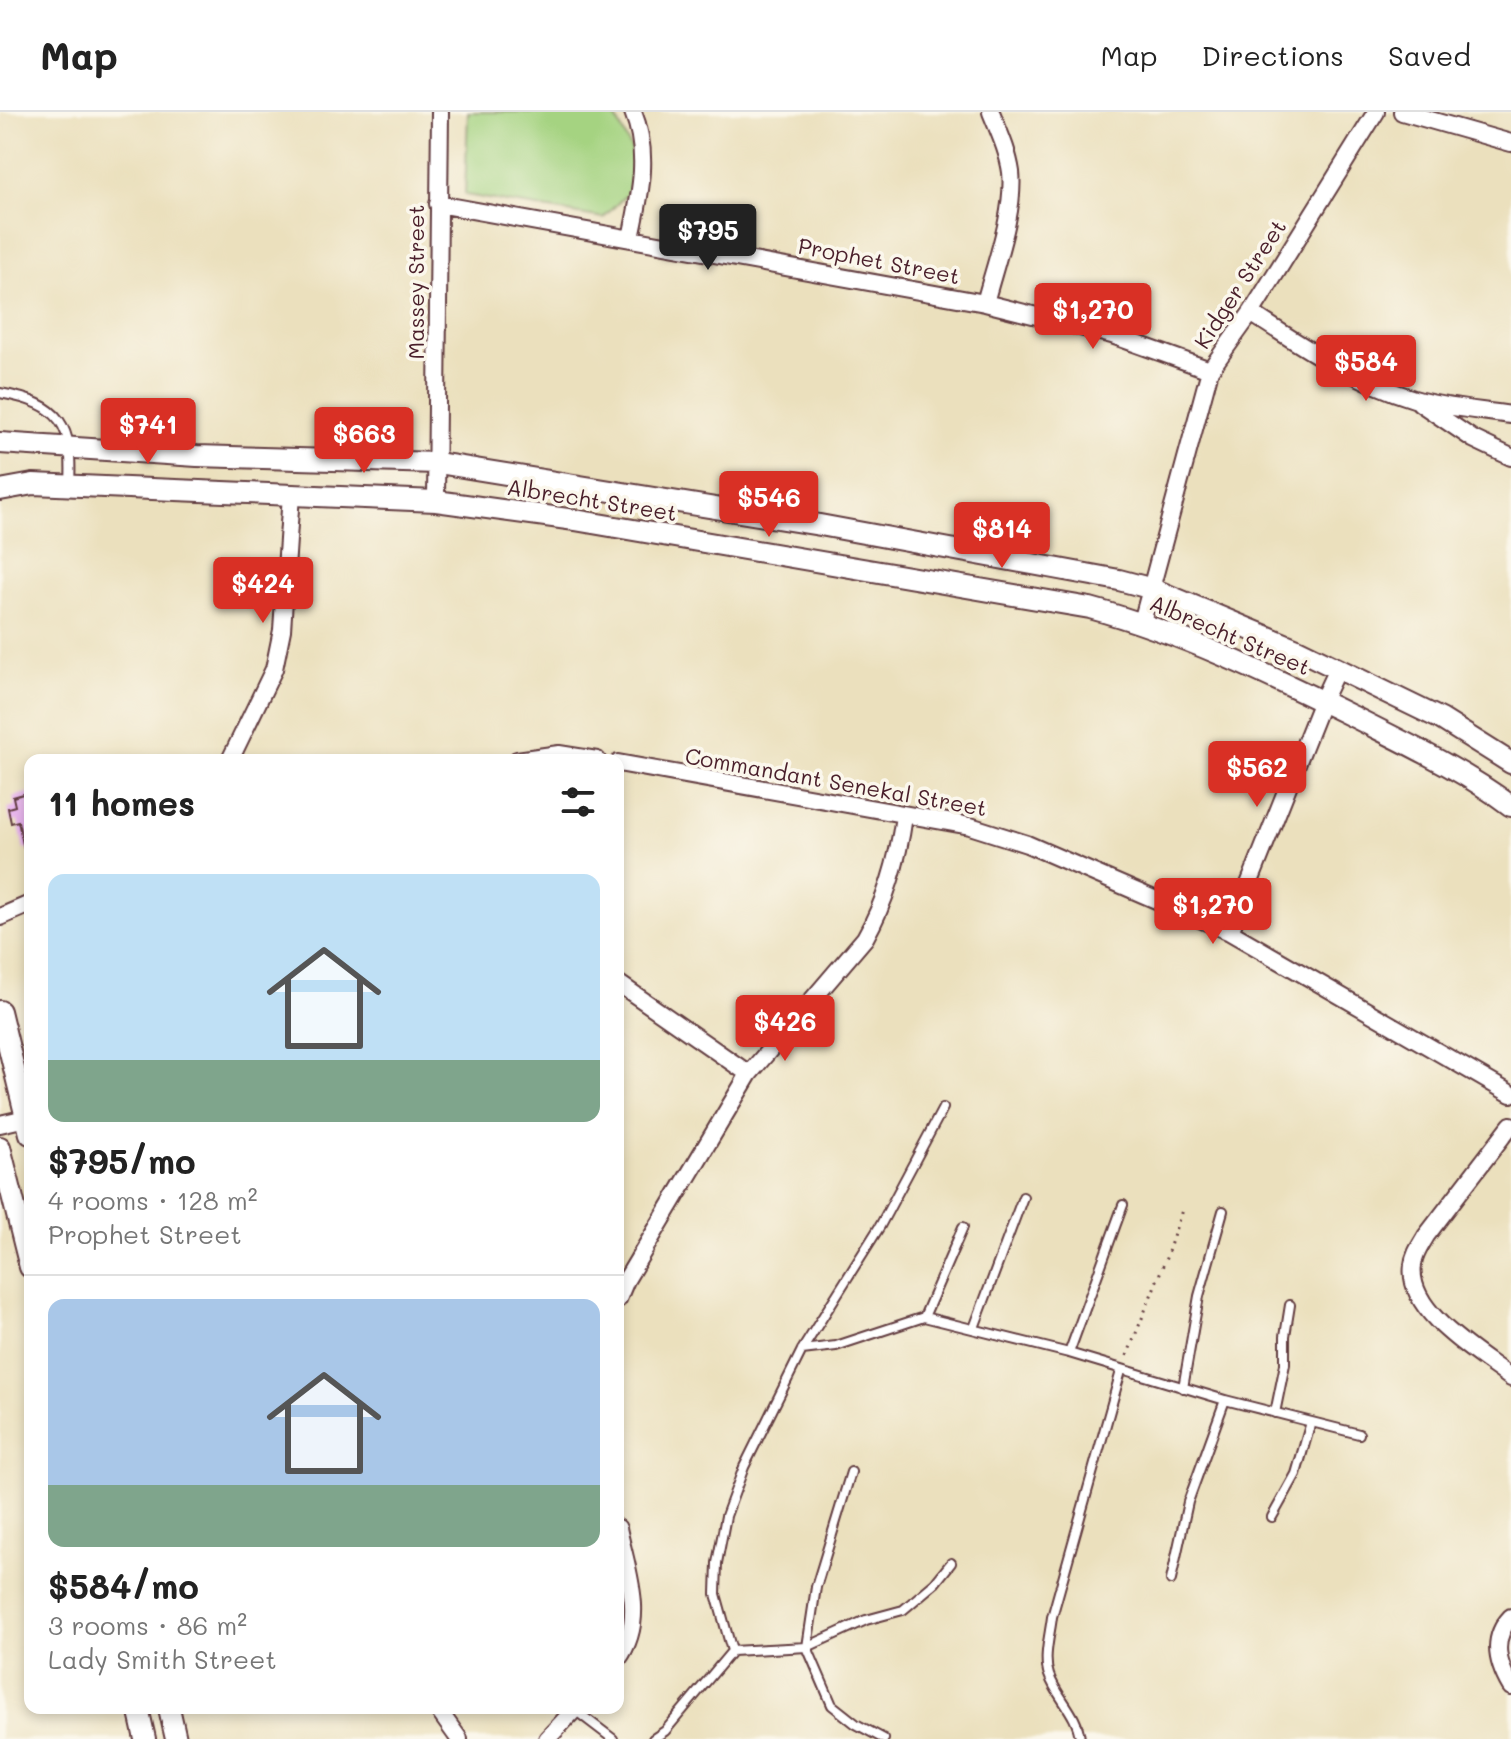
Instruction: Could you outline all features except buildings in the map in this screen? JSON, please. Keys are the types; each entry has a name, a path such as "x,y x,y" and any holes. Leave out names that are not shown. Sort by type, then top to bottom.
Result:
{"street":[{"name":"Massey Street","path":"436,501 440,112"},
{"path":"631,238 642,182 643,149 633,112"},
{"path":"985,303 1011,202 1008,155 991,112"},
{"name":"Kidger Street","path":"1142,622 1210,370 1251,313 1376,112"},
{"path":"1402,112 1511,143"},
{"name":"Prophet Street","path":"438,204 985,303 1112,335 1210,370"},
{"path":"1251,313 1343,370 1416,399 1511,415"},
{"path":"1416,399 1473,439 1511,457"},
{"name":"Albrecht Street","path":"0,443 72,449 438,463 820,525 1119,580 1153,589 1297,649 1441,719 1511,763"},
{"name":"Albrecht Street","path":"0,490 33,484 436,501 575,520 1090,608 1142,622 1322,701 1448,764 1511,806"},
{"path":"237,754 274,669 282,630 291,494"},
{"path":"1230,932 1337,669"},
{"name":"Commandant Senekal Street","path":"624,764 970,826 1027,844 1230,932 1511,1094"},
{"path":"624,1275 749,1074 865,938 889,886 899,854 904,816"},
{"path":"0,917 24,907"},
{"path":"624,987 749,1074"},
{"path":"0,1011 24,1110"},
{"path":"0,1124 24,1126"},
{"path":"1511,1125 1426,1236 1415,1255 1412,1281 1419,1299 1436,1319 1511,1378"},
{"path":"0,1147 24,1243"},
{"path":"624,1555 635,1619 631,1637 624,1649"},
{"path":"1511,1617 1501,1634 1497,1653 1500,1668 1511,1687"},
{"path":"139,1714 145,1739"},
{"path":"170,1714 176,1739"},
{"path":"441,1714 459,1739"},
{"path":"547,1739 570,1714"}],"lane":[{"path":"0,393 42,405 57,418 65,429 72,449 70,485"},
{"path":"732,1651 716,1594 717,1563 726,1516 744,1467 802,1350 880,1226 943,1108"},
{"path":"974,1328 1023,1197"},
{"path":"1069,1353 1123,1205"},
{"path":"1183,1388 1199,1296 1223,1211"},
{"path":"924,1317 963,1227"},
{"path":"1275,1413 1285,1364 1290,1305"},
{"path":"802,1350 836,1346 924,1317 1069,1353 1121,1371 1359,1434"},
{"path":"1080,1739 1074,1716 1049,1674 1048,1650 1052,1617 1121,1371"},
{"path":"1171,1580 1188,1502 1225,1400"},
{"path":"1272,1517 1296,1474 1311,1422"},
{"path":"851,1472 816,1587 807,1647 832,1705 856,1724 884,1739"},
{"path":"653,1739 665,1731 732,1651 807,1647 866,1620 903,1610 935,1583 951,1563"},
{"path":"581,1714 613,1739"}],"path":[{"path":"1121,1371 1183,1207"}],"green space":[{"path":"468,112 613,112 634,154 629,192 603,218 465,195"}]}
